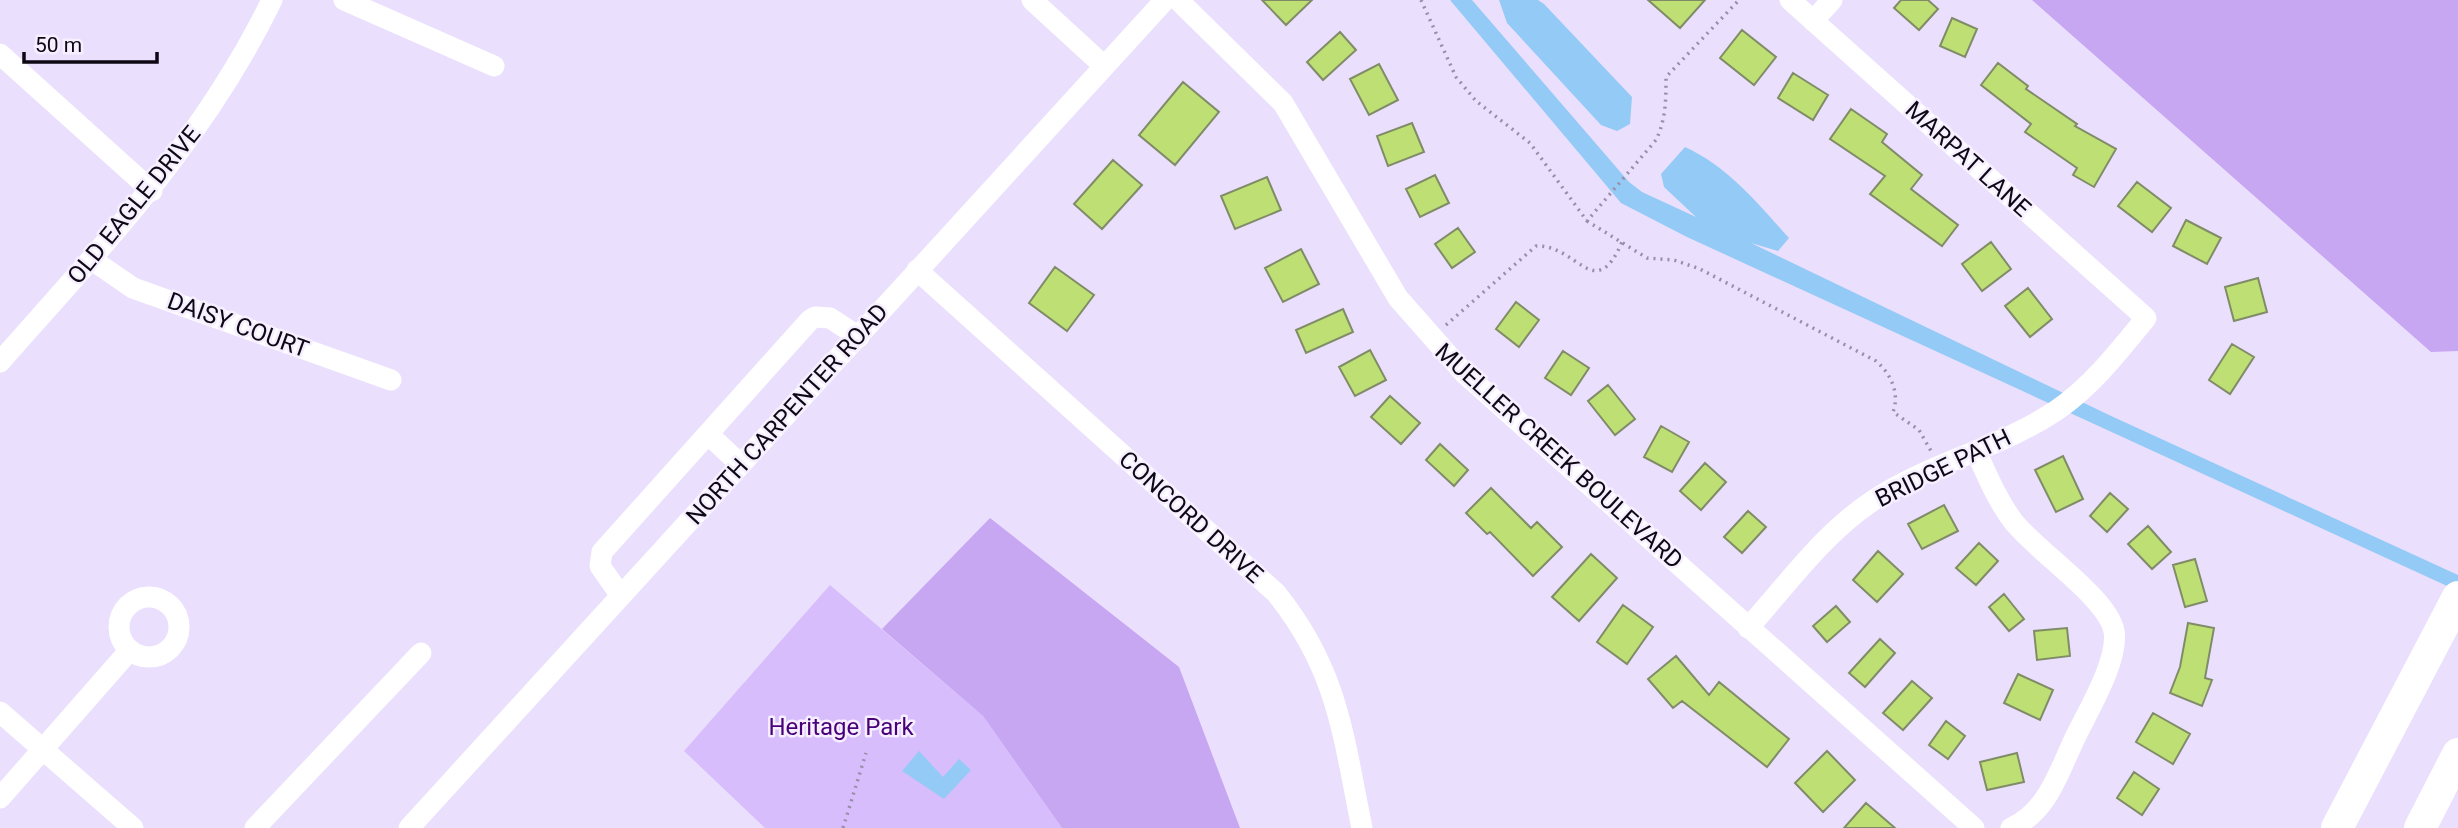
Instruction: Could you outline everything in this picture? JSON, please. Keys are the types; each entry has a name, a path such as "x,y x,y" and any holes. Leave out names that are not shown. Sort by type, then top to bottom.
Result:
{"highway":[{"path":"2337,828 2458,597"},
{"path":"2420,828 2458,754"}],"street":[{"name":"OLD EAGLE DRIVE","path":"0,362 152,191 221,94 272,0"},
{"path":"344,0 494,66"},
{"path":"1032,0 1104,66"},
{"name":"NORTH CARPENTER ROAD","path":"409,828 1165,0"},
{"name":"MUELLER CREEK BOULEVARD","path":"1178,0 1283,103 1373,260 1431,338 1465,374 1974,828"},
{"name":"MARPAT LANE","path":"1790,0 2146,318"},
{"path":"1813,21 1832,0"},
{"path":"0,54 152,191"},
{"name":"DAISY COURT","path":"92,259 133,288 391,380"},
{"name":"CONCORD DRIVE","path":"917,270 1276,593 1298,620 1314,645 1335,701 1362,828"},
{"path":"621,596 600,566 602,552 815,317 830,318 859,337"},
{"name":"BRIDGE PATH","path":"1748,628 1847,521 1895,487 2028,427 2066,402 2108,365 2146,318"},
{"path":"708,434 741,465"},
{"path":"1976,451 2012,520 2030,542 2101,606 2113,630 2112,658 2044,803 2025,821 2011,828"},
{"path":"0,798 130,650"},
{"path":"256,828 421,653"},
{"path":"0,712 133,828"}],"path":[{"path":"1421,0 1456,76 1476,101 1530,143 1587,221 1647,258 1674,260 1700,269 1877,361 1896,394 1893,412 1919,430 1938,468"},
{"path":"1587,221 1663,126 1666,77 1739,0"},
{"path":"1431,338 1536,247 1562,253 1594,272 1604,271 1611,265 1622,242"},
{"path":"843,828 866,753"}],"green space":[{"name":"Heritage Park","path":"830,585 983,716 1062,828 765,828 684,751"}],"shaded area":[{"path":"2032,0 2458,0 2458,351 2431,352"},
{"path":"990,518 1179,667 1240,828 1062,828 983,716 882,629"}],"water":[{"path":"1450,0 1472,0 1629,182 1642,192 1696,217 1664,187 1661,174 1685,147 1701,155 1729,176 1789,238 1778,251 1751,243 2109,415 2458,575 2458,591 1687,237 1621,203"},
{"path":"1499,0 1538,0 1544,4 1632,97 1630,124 1617,131 1601,125 1507,23"},
{"path":"919,751 943,777 959,759 971,770 944,799 902,771"}],"building":[{"path":"1262,0 1312,0 1286,25"},
{"path":"1648,0 1705,0 1680,28"},
{"path":"1901,0 1928,0 1938,9 1919,30 1894,8"},
{"path":"1952,18 1977,29 1965,57 1940,46"},
{"path":"1742,30 1776,57 1754,85 1720,58"},
{"path":"1340,32 1356,50 1323,80 1307,62"},
{"path":"1998,63 2028,86 2026,89 2077,124 2075,126 2116,149 2094,187 2073,175 2077,168 2025,132 2031,124 1981,85"},
{"path":"1379,64 1398,100 1369,115 1350,79"},
{"path":"1793,73 1828,95 1813,120 1778,98"},
{"path":"1183,82 1219,112 1175,165 1139,135"},
{"path":"1851,109 1887,134 1882,142 1922,175 1911,189 1958,225 1942,246 1870,194 1885,176 1830,139"},
{"path":"1412,123 1424,152 1388,166 1377,136"},
{"path":"1113,160 1142,185 1102,229 1074,204"},
{"path":"1435,175 1449,203 1420,217 1406,189"},
{"path":"1267,177 1281,210 1235,229 1221,196"},
{"path":"2137,182 2171,208 2152,232 2118,206"},
{"path":"2186,220 2221,238 2207,264 2173,246"},
{"path":"1458,228 1475,252 1452,268 1435,244"},
{"path":"1991,242 2011,269 1982,291 1962,264"},
{"path":"1301,249 1319,284 1283,302 1265,268"},
{"path":"1055,267 1094,295 1067,331 1029,303"},
{"path":"2258,278 2267,312 2234,321 2225,287"},
{"path":"2028,288 2052,319 2030,337 2005,306"},
{"path":"1516,302 1539,320 1519,347 1496,329"},
{"path":"1343,309 1353,332 1306,353 1296,330"},
{"path":"2232,344 2254,357 2230,394 2209,380"},
{"path":"1370,350 1386,380 1355,396 1339,367"},
{"path":"1563,351 1589,368 1571,395 1545,378"},
{"path":"1608,385 1635,419 1615,435 1588,401"},
{"path":"1390,396 1420,423 1401,444 1371,417"},
{"path":"1661,426 1689,442 1672,472 1644,457"},
{"path":"1440,444 1468,470 1454,486 1426,460"},
{"path":"2063,456 2083,499 2056,512 2035,470"},
{"path":"1705,463 1726,482 1701,510 1680,491"},
{"path":"1491,488 1531,528 1537,522 1562,547 1533,576 1490,532 1487,534 1466,513"},
{"path":"2110,493 2128,509 2107,532 2090,516"},
{"path":"1944,505 1958,531 1922,549 1908,524"},
{"path":"1748,511 1766,527 1742,553 1724,537"},
{"path":"2148,526 2171,552 2152,569 2128,544"},
{"path":"1979,543 1998,561 1976,585 1956,568"},
{"path":"1878,551 1903,574 1877,602 1853,580"},
{"path":"1591,554 1617,578 1579,621 1552,597"},
{"path":"2195,559 2207,601 2185,607 2173,565"},
{"path":"2004,594 2024,619 2009,631 1989,607"},
{"path":"1623,605 1653,627 1627,664 1597,642"},
{"path":"1836,606 1850,622 1827,642 1813,626"},
{"path":"2188,623 2214,628 2205,678 2212,680 2202,706 2170,693 2180,667"},
{"path":"2067,628 2070,656 2037,660 2034,631"},
{"path":"1880,639 1895,653 1865,687 1849,673"},
{"path":"1676,656 1709,695 1719,682 1789,739 1767,767 1682,701 1673,708 1648,679"},
{"path":"2018,674 2053,690 2040,720 2004,703"},
{"path":"1912,681 1932,698 1903,730 1883,713"},
{"path":"2153,713 2190,734 2173,764 2136,742"},
{"path":"1946,721 1965,736 1948,759 1929,745"},
{"path":"1827,751 1855,780 1823,812 1795,783"},
{"path":"2017,753 2024,782 1987,790 1980,762"},
{"path":"2134,772 2159,789 2142,815 2117,798"},
{"path":"1866,803 1895,828 1844,828"}]}
